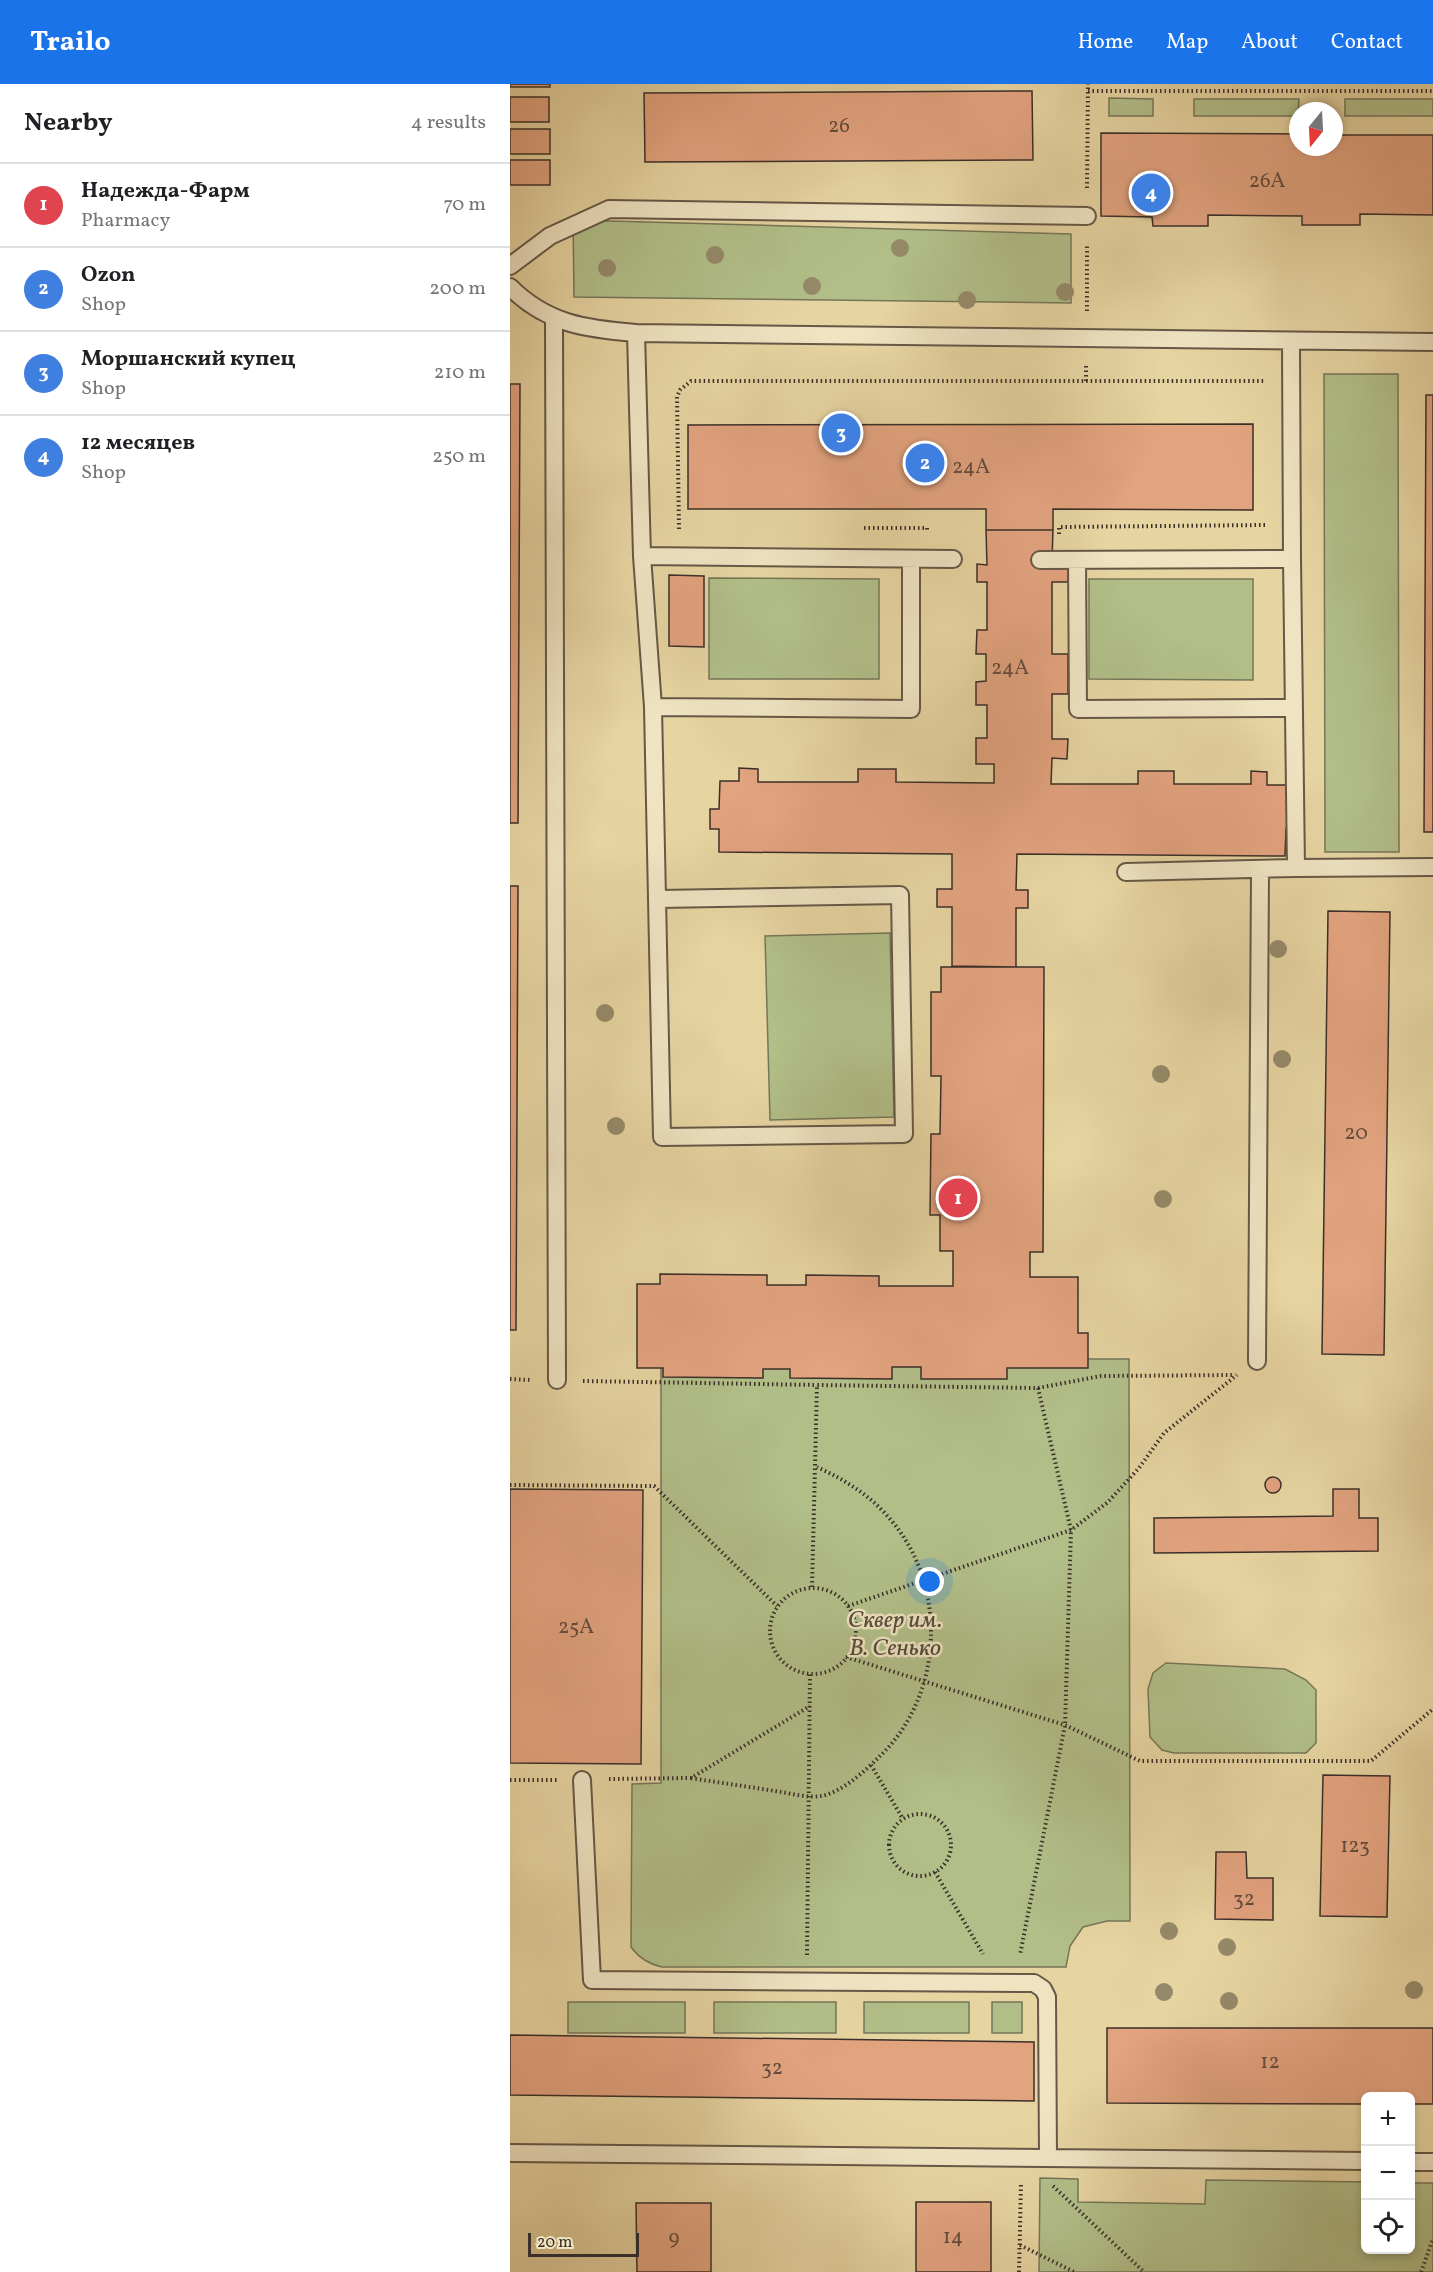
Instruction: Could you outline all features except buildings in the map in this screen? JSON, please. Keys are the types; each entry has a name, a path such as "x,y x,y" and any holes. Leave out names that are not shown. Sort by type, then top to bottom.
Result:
{"lane":[{"path":"510,266 550,236 609,209 1087,216"},
{"path":"510,287 521,298 554,320 597,330 636,333 1433,342"},
{"path":"554,320 557,1380"},
{"path":"636,333 642,556 653,707 662,1137 904,1134 900,895 658,899"},
{"path":"1291,342 1296,868"},
{"path":"642,556 953,559"},
{"path":"653,707 911,709 919,559"},
{"path":"1040,560 1292,559"},
{"path":"1077,560 1078,709 1293,708"},
{"path":"1126,872 1433,867"},
{"path":"1257,1361 1260,870"},
{"path":"582,1780 592,1980 1034,1983 1043,1989 1047,1996 1048,2157"},
{"path":"510,2153 1361,2161"},
{"path":"1415,2162 1433,2162"}],"path":[{"path":"1088,91 1433,91"},
{"path":"690,528 679,528 677,397 680,390 691,381 1292,381"},
{"path":"1059,560 1059,526 1292,525"},
{"path":"856,528 927,528 919,559"},
{"path":"848,1606 1071,1530 1108,1502 1139,1468 1164,1433 1257,1361"},
{"path":"510,1379 1038,1388 1101,1376 1236,1376"},
{"path":"812,1587 817,1467 817,1385"},
{"path":"1007,1982 1065,1725 1071,1530 1038,1388"},
{"path":"510,1780 691,1778 822,1796 871,1765 904,1727 924,1682 932,1631 924,1581 916,1560 891,1520 858,1489 817,1467"},
{"path":"510,1485 654,1486 777,1606"},
{"path":"812,1587 838,1596 848,1606 854,1618 856,1632 846,1658 830,1670 810,1673 790,1667 780,1658 773,1646 770,1626 777,1606 793,1593 812,1587"},
{"path":"846,1658 1065,1725 1140,1761 1371,1761 1433,1708"},
{"path":"806,1981 810,1673"},
{"path":"691,1778 810,1706"},
{"path":"871,1765 903,1819"},
{"path":"913,1814 924,1814 939,1820 946,1828 951,1850 943,1865 935,1872 913,1875 895,1863 889,1842 895,1827 903,1819 913,1814"},
{"path":"935,1872 1007,1982"},
{"path":"1019,2272 1021,2157"},
{"path":"1021,2157 1144,2272"},
{"path":"1421,2272 1433,2239"},
{"path":"1020,2245 1074,2272"}],"green space":[{"path":"1109,98 1153,99 1153,116 1109,116"},
{"path":"1194,99 1299,99 1299,102 1289,102 1289,116 1194,116"},
{"path":"1345,99 1433,99 1433,116 1345,116"},
{"path":"573,220 1071,234 1071,303 574,297"},
{"path":"1324,374 1398,374 1399,852 1325,852"},
{"path":"709,578 879,579 879,679 709,679"},
{"path":"1089,579 1253,579 1253,680 1089,679"},
{"path":"890,933 894,1117 770,1120 765,936"},
{"name":"Сквер им. В. Сенько","path":"661,1359 1129,1359 1130,1921 1107,1921 1083,1927 1070,1946 1066,1967 662,1967 648,1962 634,1951 631,1947 632,1784 661,1783"},
{"path":"1166,1663 1285,1669 1306,1680 1316,1690 1316,1743 1306,1753 1174,1753 1162,1750 1150,1737 1148,1689 1153,1673"},
{"path":"568,2002 685,2002 685,2033 568,2033"},
{"path":"714,2002 836,2002 836,2033 714,2033"},
{"path":"864,2002 969,2002 969,2033 864,2033"},
{"path":"992,2002 1022,2002 1022,2033 992,2033"},
{"path":"1040,2178 1078,2179 1078,2202 1205,2204 1206,2180 1361,2182 1361,2254 1415,2254 1415,2183 1433,2183 1433,2272 1039,2272"}],"place":[{"name":"12 месяцев","path":"1151,193"},
{"name":"Моршанский купец","path":"841,433"},
{"name":"Ozon","path":"925,463"},
{"name":"Надежда-Фарм","path":"958,1198"}]}
